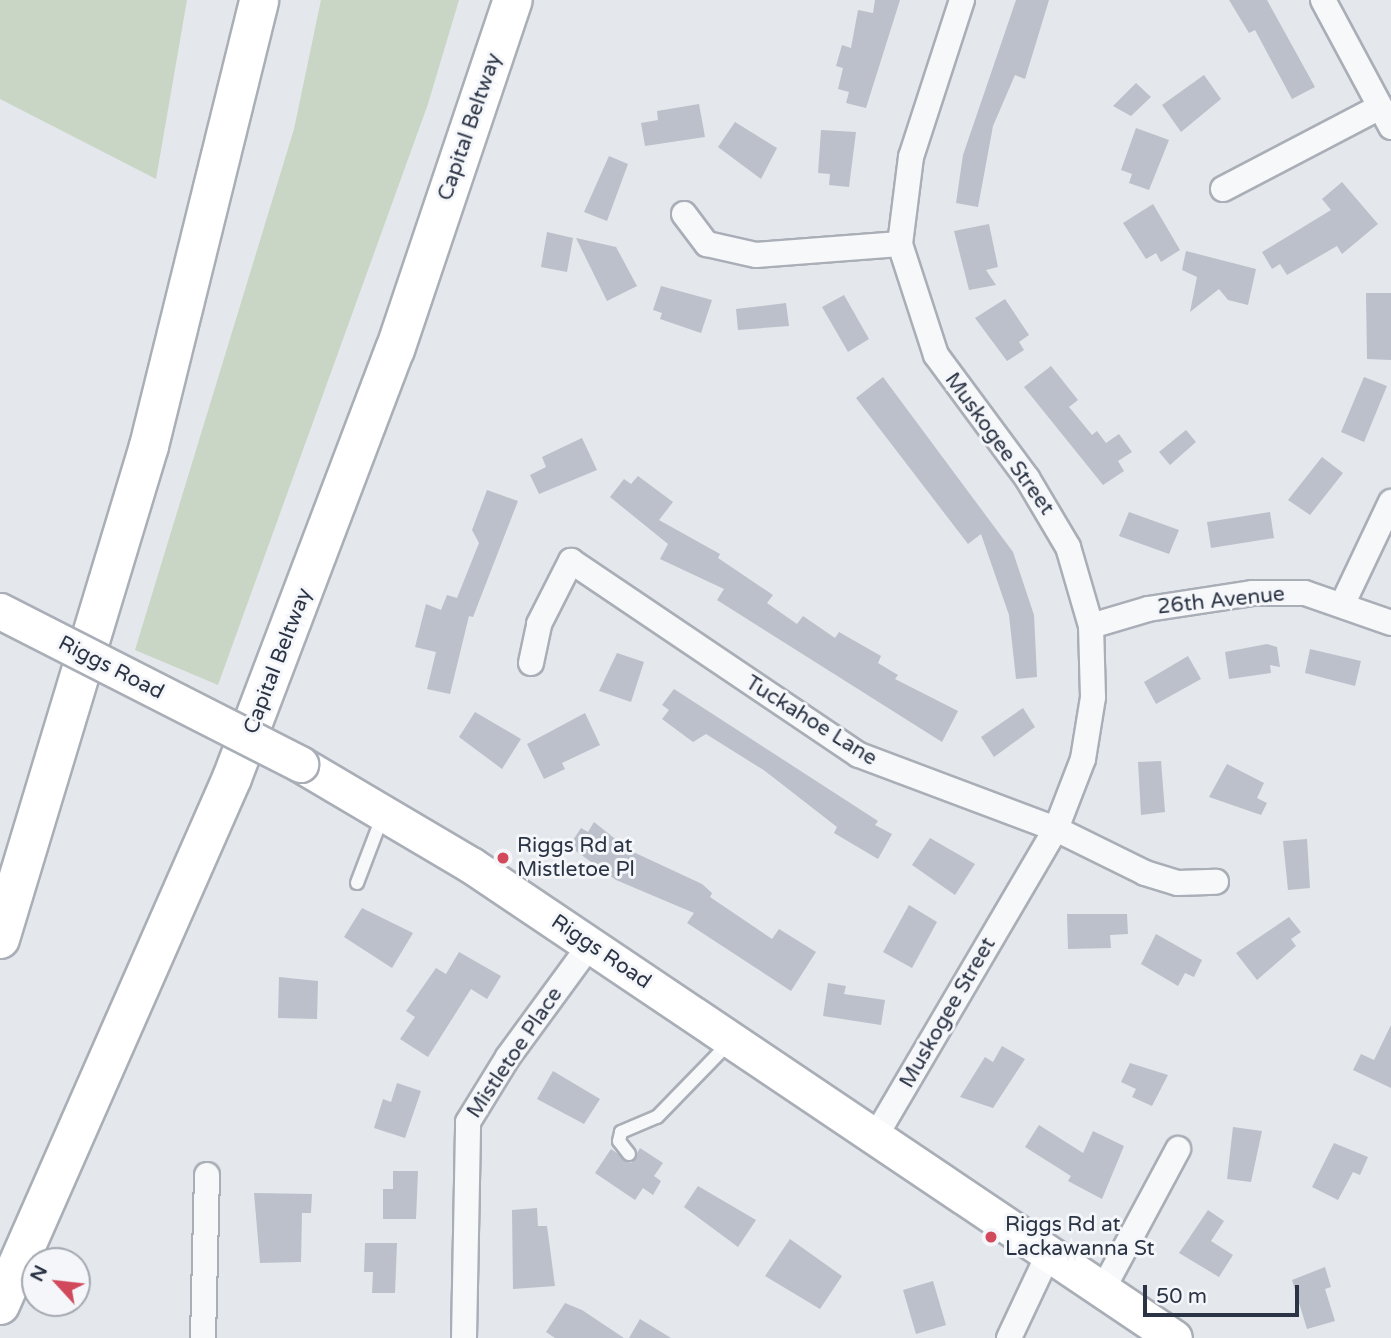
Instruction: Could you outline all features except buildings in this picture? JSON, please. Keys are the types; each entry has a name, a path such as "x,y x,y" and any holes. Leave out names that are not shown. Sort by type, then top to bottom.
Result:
{"highway":[{"path":"0,939 149,446 259,0"},
{"name":"Capital Beltway","path":"0,1304 232,778 390,363 513,0"}],"main road":[{"name":"Riggs Road","path":"0,611 300,764 384,812 590,945 1174,1338"}],"street":[{"name":"Muskogee Street","path":"875,1137 1056,829 1089,733 1091,626 1081,582 1052,515 936,355 900,244 911,157 962,0"},
{"path":"1223,189 1386,117 1323,0"},
{"path":"684,214 707,244 756,255 900,244"},
{"path":"1343,603 1391,502"},
{"name":"Tuckahoe Lane","path":"531,663 539,624 570,561 859,755 1056,829 1145,873 1178,883 1216,882"},
{"name":"26th Avenue","path":"1091,626 1147,609 1252,593 1305,593 1343,603 1391,623"},
{"name":"Mistletoe Place","path":"464,1338 468,1122 590,945"},
{"path":"1103,1289 1178,1149"},
{"path":"203,1338 207,1175"},
{"path":"1009,1338 1049,1253"}],"lane":[{"path":"357,883 384,812"},
{"path":"629,1154 619,1141 621,1132 657,1117 732,1040"}],"green space":[{"path":"0,0 187,0 156,179 0,99"},
{"path":"321,0 459,0 428,104 218,685 135,650 294,129"}],"place":[{"name":"Riggs Rd at Mistletoe Pl","path":"503,858"},
{"name":"Riggs Rd at Lackawanna St","path":"991,1237"}]}
